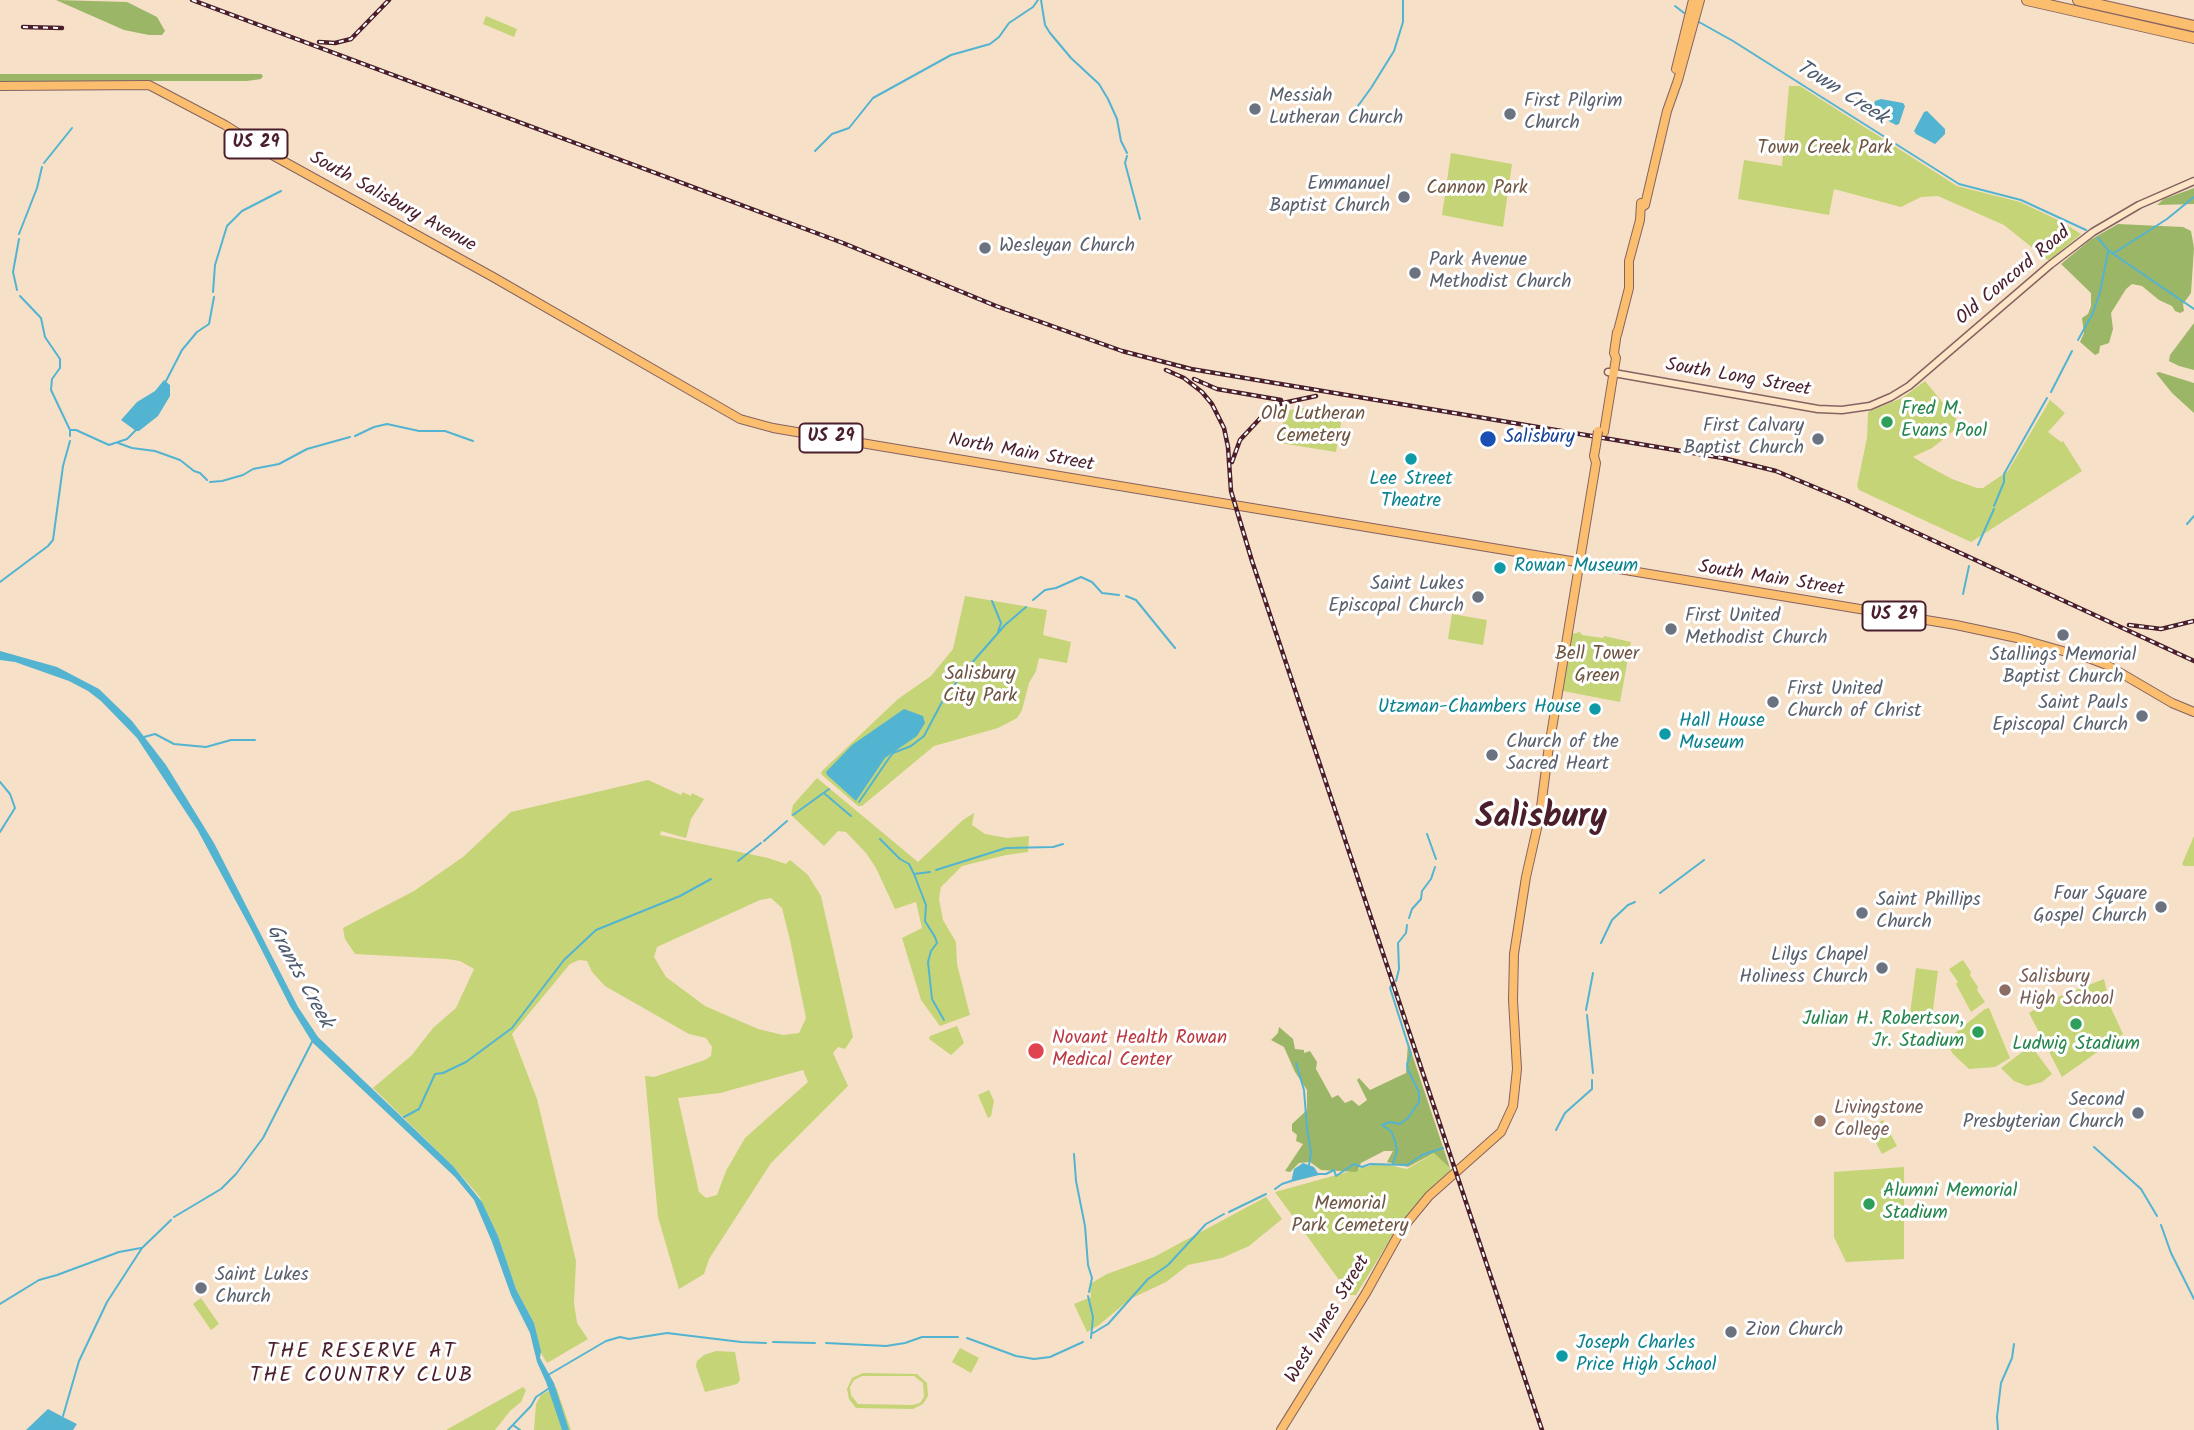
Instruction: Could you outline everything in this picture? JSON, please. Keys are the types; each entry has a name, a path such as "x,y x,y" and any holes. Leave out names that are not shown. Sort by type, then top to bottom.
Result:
{"highway":[{"path":"2028,0 2194,38"},
{"path":"2078,0 2194,26"}],"main road":[{"path":"1673,90 1673,79 1693,0"},
{"path":"1673,90 1700,0"},
{"name":"South Salisbury Avenue","path":"0,86 149,85 225,125 274,156 493,277"},
{"name":"West Innes Street","path":"1281,1430 1366,1293 1401,1230 1429,1196 1493,1138 1504,1124 1513,1105 1517,1071 1513,1000 1514,954 1526,877 1540,816 1595,463 1599,458 1610,373 1616,358 1614,353 1617,335 1629,288 1629,261 1637,234 1646,180 1673,90"},
{"name":"Old Concord Road","path":"1863,408 1885,401 1909,386 2050,265 2093,232 2140,205 2194,181"},
{"name":"North Main Street","path":"493,277 740,419 773,428 1579,564"},
{"name":"South Long Street","path":"1610,373 1818,410 1863,408"},
{"name":"South Main Street","path":"1579,564 1956,625 2017,638 2064,650 2107,666 2172,703 2194,712"}],"green space":[{"path":"56,0 127,2 157,17 165,31 162,35 149,35 124,30"},
{"path":"486,16 517,29 514,37 483,24"},
{"path":"0,74 263,76 261,79 247,81 0,81"},
{"name":"Town Creek Park","path":"1789,86 1800,86 1957,186 2020,202 2081,234 2049,261 2004,225 1938,196 1921,197 1901,207 1834,189 1829,215 1738,199 1744,160 1782,166"},
{"name":"Cannon Park","path":"1451,153 1512,164 1503,227 1442,215"},
{"path":"2194,188 2194,204 2157,205 2164,199"},
{"path":"2118,224 2183,227 2191,231 2194,248 2191,293 2183,304 2184,311 2180,313 2142,286 2132,284 2111,313 2113,329 2109,343 2100,346 2099,353 2095,355 2080,342 2084,333 2082,318 2088,314 2091,306 2091,293 2061,264 2090,240"},
{"path":"2194,323 2194,370 2169,361 2170,355"},
{"path":"2156,373 2194,383 2194,413 2172,393"},
{"path":"1925,381 1961,425 1932,448 1913,457 1926,465 1952,479 1983,488 2008,471 2050,400 2065,413 2048,432 2063,441 2082,471 1971,542 1859,490 1857,486 1867,438 1868,412 1902,398"},
{"name":"Old Lutheran Cemetery","path":"1314,406 1339,409 1343,412 1336,452 1280,443 1285,411"},
{"name":"Salisbury City Park","path":"965,596 1047,610 1043,635 1071,642 1067,663 1039,658 1017,718 998,728 934,746 862,806 858,806 821,774 822,771 898,699 931,676 953,649"},
{"path":"1452,614 1487,620 1483,645 1448,639"},
{"name":"Bell Tower Green","path":"1580,632 1582,635 1604,636 1631,642 1620,702 1563,691 1572,634"},
{"path":"817,778 918,862 974,813 972,825 985,834 1007,838 1029,836 1028,852 962,866 941,887 939,899 943,920 956,942 957,964 970,1015 940,1026 921,1000 902,938 922,928 916,902 895,909 876,868 846,832 838,831 824,846 791,815 793,805"},
{"path":"648,780 681,795 683,792 691,796 692,793 704,799 691,819 686,838 661,831 660,835 786,864 790,860 808,875 821,896 853,1037 845,1049 838,1047 833,1053 848,1086 771,1163 709,1259 704,1274 679,1289 658,1217 645,1076 654,1077 705,1060 711,1056 712,1047 706,1038 689,1034 605,986 592,972 587,961 579,960 570,964 512,1034 537,1099 576,1261 574,1303 577,1323 588,1339 547,1363 541,1353 534,1323 515,1287 498,1236 479,1196 453,1166 373,1088 412,1055 433,1028 456,1008 474,969 460,961 447,959 355,954 345,939 343,928 414,891 463,857 511,812","holes":["771,898 782,908 790,940 806,1018 799,1033 783,1035 758,1029 705,1006 666,977 654,957 657,947 760,900","803,1070 808,1082 745,1138 726,1171 717,1195 706,1198 699,1192 678,1098 720,1093"]},
{"path":"2194,836 2194,866 2184,866 2182,864"},
{"path":"1963,960 1985,1002 1971,1012 1949,969"},
{"path":"1916,968 1938,971 1932,1017 1910,1014"},
{"name":"Ludwig Stadium","path":"2104,979 2110,1006 2123,1034 2062,1077 2029,1013 2045,1002"},
{"name":"Julian H. Robertson, Jr. Stadium","path":"1989,1008 2010,1058 1995,1067 1969,1069 1953,1054 1945,1041"},
{"path":"957,1026 964,1043 951,1055 929,1039 930,1036"},
{"path":"1279,1027 1293,1039 1295,1049 1304,1050 1304,1053 1310,1051 1317,1062 1316,1069 1332,1098 1338,1095 1345,1103 1352,1100 1359,1106 1367,1100 1357,1080 1359,1078 1370,1090 1406,1073 1408,1042 1450,1168 1434,1153 1408,1167 1387,1162 1393,1151 1384,1151 1361,1163 1357,1172 1321,1170 1310,1162 1299,1163 1290,1172 1285,1171 1303,1144 1296,1141 1297,1135 1292,1131 1292,1124 1307,1110 1307,1090 1284,1047 1271,1040 1278,1033"},
{"path":"2032,1047 2052,1074 2042,1082 2027,1086 2014,1081 2001,1068"},
{"path":"989,1090 994,1101 991,1116 988,1118 978,1095"},
{"path":"1883,1120 1897,1146 1882,1154 1868,1128"},
{"name":"Memorial Park Cemetery","path":"1438,1151 1451,1170 1427,1192 1399,1225 1356,1295 1350,1295 1275,1192 1380,1163 1407,1169"},
{"name":"Alumni Memorial Stadium","path":"1904,1167 1904,1259 1846,1262 1834,1237 1834,1172"},
{"path":"1266,1197 1282,1219 1249,1246 1222,1258 1188,1265 1166,1282 1130,1299 1087,1332 1074,1304 1091,1297 1090,1284 1107,1274 1154,1257"},
{"path":"201,1298 219,1324 211,1330 193,1304"},
{"path":"960,1348 979,1358 971,1373 952,1362"},
{"path":"716,1351 735,1352 740,1380 737,1384 705,1392 696,1366 697,1361"},
{"path":"863,1373 917,1374 927,1383 928,1396 923,1404 913,1409 856,1408 849,1399 847,1389 852,1378","holes":["862,1376 914,1376 923,1383 924,1397 920,1403 858,1404 851,1395 850,1387 854,1380"]},
{"path":"523,1387 526,1390 521,1402 495,1430 446,1430"},
{"path":"556,1387 571,1430 534,1430 536,1404 541,1395"}],"water":[{"path":"1881,99 1903,103 1905,106 1899,124 1877,115 1873,106 1875,101"},
{"path":"1927,111 1945,129 1945,134 1935,144 1914,131"},
{"path":"164,380 170,385 170,396 158,416 139,431 121,420 137,402 155,391"},
{"path":"0,651 57,667 99,689 132,721 166,765 214,843 298,1007 318,1037 453,1166 482,1202 498,1236 516,1289 534,1323 541,1351 540,1358 554,1383 569,1430 562,1430 537,1362 530,1333 511,1295 474,1200 455,1177 312,1042 290,1006 197,829 137,738 88,691 69,681 15,662 0,660"},
{"path":"904,709 923,716 925,723 917,736 885,758 856,801 826,772 852,745"},
{"path":"1303,1163 1314,1167 1319,1175 1291,1182 1294,1169"},
{"path":"48,1409 77,1424 73,1430 26,1430"}],"waterway":[{"path":"815,151 832,134 849,128 873,98 951,55 990,44 1009,23 1033,7 1038,0"},
{"path":"1041,0 1045,25 1050,33 1071,58 1099,84 1108,99 1127,153"},
{"path":"1347,121 1394,51 1403,22 1403,0"},
{"name":"Town Creek","path":"1675,6 1684,13"},
{"name":"Town Creek","path":"1699,22 1959,184 2021,200 2086,230"},
{"path":"44,163 72,128"},
{"path":"1127,156 1125,163 1140,219"},
{"path":"19,234 42,167"},
{"path":"213,292 215,265 227,226 242,211 281,191"},
{"path":"2114,253 2167,219 2194,197"},
{"name":"Town Creek","path":"2098,238 2109,251 2194,309"},
{"path":"17,290 13,272 19,239"},
{"path":"2078,340 2093,313 2108,252"},
{"path":"20,296 41,318 45,337 60,359 60,368 52,379 51,390 70,430 70,436"},
{"path":"166,381 182,350 197,332 209,324 214,297"},
{"path":"2051,392 2072,351"},
{"path":"1994,506 2004,482 2004,474 2047,398"},
{"path":"355,436 387,424 419,431 445,431 473,441"},
{"path":"70,430 76,430 109,445 127,439 137,429"},
{"path":"210,482 279,464 307,449 350,437"},
{"path":"0,582 53,540 63,466 70,441"},
{"path":"118,443 180,460 207,480"},
{"path":"1978,545 1994,509"},
{"path":"2187,524 2194,516"},
{"path":"1963,594 1969,566"},
{"path":"1033,600 1045,590 1081,577 1092,582 1102,593 1119,595"},
{"path":"1126,596 1136,600 1175,648"},
{"path":"992,601 1001,623 998,632"},
{"path":"859,802 893,753 911,746 924,736 942,702 963,673 1005,625 1026,607"},
{"path":"144,737 155,734 174,744 206,747 231,740 255,740"},
{"path":"0,782 10,794 15,808 0,832"},
{"path":"793,815 829,789"},
{"path":"825,794 851,816"},
{"path":"764,841 787,821"},
{"path":"1427,834 1436,859"},
{"path":"880,839 909,864 914,874 930,872"},
{"path":"738,861 761,843"},
{"path":"936,870 1006,848 1053,847 1063,844"},
{"path":"1660,893 1704,860"},
{"path":"1409,918 1435,867"},
{"path":"914,874 926,905 925,921 937,943 928,962 932,999 944,1020"},
{"path":"404,1117 419,1109 435,1074 466,1062 512,1028 564,960 596,930 680,896 711,879"},
{"path":"1601,943 1612,920 1635,902"},
{"path":"1396,981 1399,969 1398,943 1406,933 1407,925"},
{"path":"1586,1010 1593,973"},
{"path":"1391,986 1411,1054 1408,1070 1419,1092 1419,1102 1408,1118 1400,1124 1390,1122 1382,1125 1391,1131 1395,1141 1397,1152 1393,1163"},
{"path":"1587,1015 1593,1073"},
{"name":"Grants Creek","path":"174,1217 221,1189 236,1174 263,1138 312,1042"},
{"path":"1296,1063 1304,1090 1311,1153 1309,1165"},
{"path":"1556,1130 1565,1113 1592,1089 1592,1080"},
{"path":"2094,1147 2141,1189 2157,1216"},
{"path":"1316,1174 1326,1174 1334,1170 1336,1176 1354,1164 1362,1167 1370,1164 1407,1165 1422,1155 1443,1148"},
{"path":"1074,1154 1092,1278 1089,1292"},
{"path":"1275,1189 1291,1181"},
{"path":"1229,1212 1266,1194"},
{"path":"1093,1333 1108,1324 1148,1279 1168,1265 1206,1224 1224,1214"},
{"path":"63,1416 79,1361 107,1302 142,1248 171,1220"},
{"path":"2161,1225 2171,1253 2194,1299"},
{"path":"0,1304 39,1280 119,1252 141,1248"},
{"path":"1088,1296 1093,1317 1091,1338"},
{"path":"548,1375 606,1341 620,1337 629,1339 667,1333 766,1343"},
{"path":"826,1343 886,1346 922,1337 958,1337"},
{"path":"967,1338 1016,1356 1034,1359 1050,1357 1083,1342"},
{"path":"773,1342 815,1343"},
{"path":"1998,1430 2001,1383 2012,1358 2014,1344"},
{"path":"508,1430 536,1397 548,1389"},
{"path":"513,1425 520,1430"}],"railway":[{"path":"192,0 843,243 996,306 1122,351 1191,369 1723,458 1776,471 1850,502 2194,661"},
{"path":"319,42 335,43 351,39 389,0"},
{"path":"23,27 62,28"},
{"path":"1166,370 1184,378 1202,392 1212,404 1224,428 1231,491 1252,561 1542,1430"},
{"path":"1194,379 1217,389 1281,400"},
{"path":"1232,462 1240,440 1267,411 1283,403 1316,396"},
{"path":"2129,625 2161,629 2194,621"}],"place":[{"name":"Messiah Lutheran Church","path":"1255,109"},
{"name":"First Pilgrim Church","path":"1510,114"},
{"name":"Emmanuel Baptist Church","path":"1404,197"},
{"name":"Wesleyan Church","path":"985,248"},
{"name":"Park Avenue Methodist Church","path":"1415,273"},
{"name":"Fred M. Evans Pool","path":"1887,422"},
{"name":"Salisbury","path":"1488,439"},
{"name":"First Calvary Baptist Church","path":"1818,439"},
{"name":"Lee Street Theatre","path":"1411,459"},
{"name":"Rowan Museum","path":"1500,568"},
{"name":"Saint Lukes Episcopal Church","path":"1478,597"},
{"name":"First United Methodist Church","path":"1671,629"},
{"name":"Stallings Memorial Baptist Church","path":"2063,635"},
{"name":"First United Church of Christ","path":"1773,702"},
{"name":"Utzman-Chambers House","path":"1595,709"},
{"name":"Saint Pauls Episcopal Church","path":"2142,716"},
{"name":"Hall House Museum","path":"1665,734"},
{"name":"Church of the Sacred Heart","path":"1492,755"},
{"name":"Four Square Gospel Church","path":"2161,907"},
{"name":"Saint Phillips Church","path":"1862,913"},
{"name":"Lilys Chapel Holiness Church","path":"1882,968"},
{"name":"Salisbury High School","path":"2005,990"},
{"name":"Ludwig Stadium","path":"2076,1024"},
{"name":"Julian H. Robertson, Jr. Stadium","path":"1978,1032"},
{"name":"Novant Health Rowan Medical Center","path":"1036,1051"},
{"name":"Second Presbyterian Church","path":"2138,1113"},
{"name":"Livingstone College","path":"1820,1121"},
{"name":"Alumni Memorial Stadium","path":"1869,1204"},
{"name":"Saint Lukes Church","path":"201,1288"},
{"name":"Zion Church","path":"1731,1332"},
{"name":"Joseph Charles Price High School","path":"1562,1356"}],"district":[{"name":"Salisbury","path":"1541,820"},
{"name":"THE RESERVE AT THE COUNTRY CLUB","path":"362,1365"}]}
